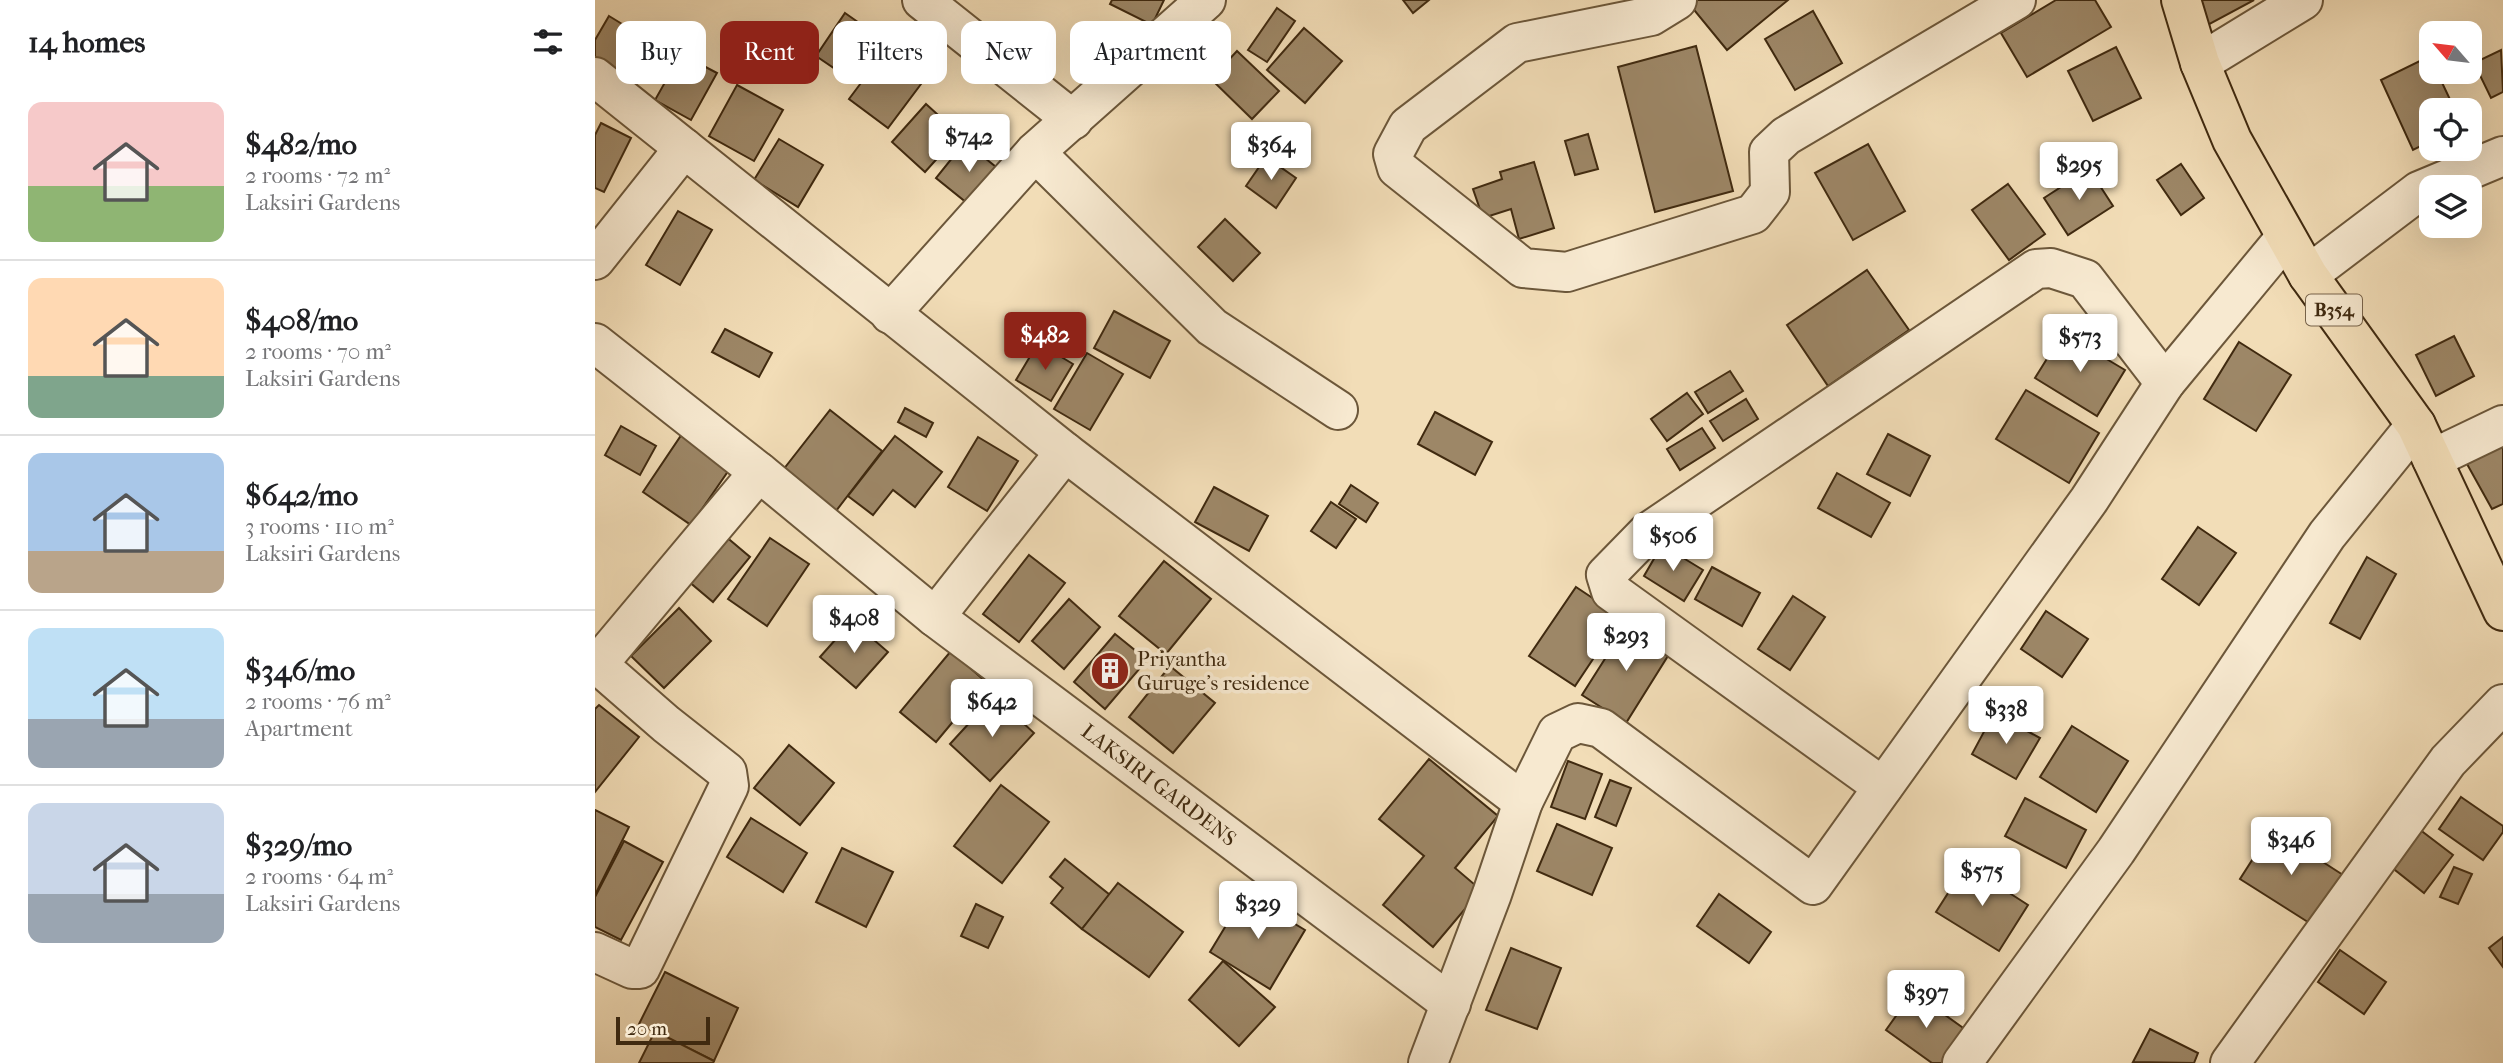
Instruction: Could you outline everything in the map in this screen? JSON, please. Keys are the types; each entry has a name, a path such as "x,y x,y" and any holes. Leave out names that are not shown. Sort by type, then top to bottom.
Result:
{"main road":[{"name":"B354","path":"2181,0 2200,63 2232,140 2308,275 2424,442 2503,611"}],"street":[{"path":"922,0 1073,120"},
{"path":"890,314 1035,152 1206,0"},
{"path":"1677,0 1651,16 1517,43 1408,126 1393,154 1397,168 1523,268 1567,272 1753,214 1770,192 1769,152 1786,136 2016,0"},
{"path":"2200,63 2303,0"},
{"path":"595,77 1065,453 1523,802"},
{"path":"595,260 684,148"},
{"path":"1035,152 1212,327 1338,410"},
{"path":"2308,275 2419,191 2503,156"},
{"path":"1427,1063 1451,1004 1523,802 1557,733 1577,723 1601,728 1813,884 2089,500 2165,383 2285,238"},
{"path":"1883,788 1611,591 1606,575 1647,533 2036,269 2051,268 2085,279 2165,383"},
{"name":"LAKSIRI GARDENS","path":"595,343 759,472 935,617 1451,1004"},
{"path":"1962,1063 2116,851 2327,535 2424,442 2503,425"},
{"path":"935,617 1065,453"},
{"path":"595,952 632,969 641,969 729,786 727,772 596,663 759,472"},
{"path":"2230,1063 2448,761 2503,704"}],"building":[{"path":"1112,0 1164,0 1154,21 1144,21 1110,4"},
{"path":"1403,0 1429,0 1413,13"},
{"path":"1697,0 1788,0 1727,50 1690,5"},
{"path":"2056,0 2095,0 2111,27 2027,77 2001,33"},
{"path":"2189,0 2254,0 2204,27"},
{"path":"1277,8 1295,21 1267,62 1248,50"},
{"path":"1813,11 1842,63 1795,90 1765,39"},
{"path":"845,13 856,21 840,21"},
{"path":"609,16 617,21 616,75 595,62 595,40"},
{"path":"1304,28 1342,61 1305,103 1267,70"},
{"path":"833,31 833,67 819,58 819,52"},
{"path":"1696,46 1733,191 1655,212 1618,67"},
{"path":"2116,47 2141,98 2093,121 2068,71"},
{"path":"2501,50 2503,92 2491,98 2482,79 2482,59"},
{"path":"1237,51 1279,91 1252,119 1216,84 1231,84 1231,57"},
{"path":"2419,61 2419,84 2443,84 2449,98 2419,98 2419,147 2413,150 2381,80"},
{"path":"706,67 717,73 691,120 655,100 664,84 706,84"},
{"path":"860,84 921,84 888,128 849,99"},
{"path":"737,85 783,110 754,161 709,136"},
{"path":"926,104 959,134 925,172 892,142"},
{"path":"601,123 631,138 604,192 595,188 595,135"},
{"path":"1588,134 1598,169 1575,175 1565,141"},
{"path":"779,139 823,165 798,207 754,180"},
{"path":"965,142 1001,171 972,207 936,178"},
{"path":"1868,144 1905,211 1853,240 1815,173"},
{"path":"1266,157 1296,178 1276,208 1246,186"},
{"path":"1534,162 1554,228 1519,239 1511,209 1483,218 1473,189 1502,179 1500,172"},
{"path":"2181,164 2204,198 2181,215 2157,180"},
{"path":"2089,169 2113,206 2068,235 2044,198"},
{"path":"2008,184 2045,234 2009,260 1972,210"},
{"path":"678,211 712,230 680,285 646,265"},
{"path":"1225,219 1260,253 1233,281 1198,247"},
{"path":"1867,270 1909,330 1828,386 1787,325"},
{"path":"1114,311 1170,341 1150,378 1094,348"},
{"path":"725,329 772,353 759,377 712,352"},
{"path":"2063,333 2125,370 2097,416 2035,378"},
{"path":"2454,336 2474,376 2436,396 2416,355"},
{"path":"2239,342 2291,375 2256,431 2204,399"},
{"path":"1038,343 1073,364 1051,401 1016,380"},
{"path":"1087,353 1123,374 1090,430 1054,409"},
{"path":"1730,371 1743,391 1708,413 1695,392"},
{"path":"2026,390 2099,433 2069,483 1996,439"},
{"path":"1687,393 1703,414 1667,441 1651,419"},
{"path":"1746,399 1758,419 1723,441 1710,421"},
{"path":"905,408 933,423 926,437 898,422"},
{"path":"830,410 882,451 836,511 783,470"},
{"path":"1435,412 1492,442 1475,475 1418,444"},
{"path":"621,426 656,446 640,475 605,455"},
{"path":"1702,428 1715,448 1680,470 1667,449"},
{"path":"682,434 731,467 691,525 643,492"},
{"path":"1888,434 1930,456 1910,496 1867,474"},
{"path":"895,436 942,472 915,507 893,490 873,515 848,496"},
{"path":"978,437 1018,461 987,511 948,487"},
{"path":"2503,438 2503,504 2492,509 2462,455"},
{"path":"1837,473 1890,503 1871,537 1818,508"},
{"path":"1351,485 1378,503 1366,522 1339,504"},
{"path":"1214,487 1268,516 1249,551 1195,522"},
{"path":"1331,502 1356,519 1336,548 1311,531"},
{"path":"2198,527 2236,553 2199,605 2162,579"},
{"path":"724,535 750,557 713,602 687,580"},
{"path":"770,538 809,564 767,626 728,599"},
{"path":"1662,545 1703,570 1684,601 1644,576"},
{"path":"1029,555 1065,583 1019,642 983,614"},
{"path":"2367,557 2396,574 2360,639 2330,623"},
{"path":"1164,561 1211,599 1166,654 1119,616"},
{"path":"1712,567 1760,593 1742,626 1695,599"},
{"path":"1576,587 1621,617 1575,686 1529,656"},
{"path":"1793,596 1825,617 1790,670 1758,649"},
{"path":"1069,599 1100,627 1064,669 1032,641"},
{"path":"679,608 711,641 664,688 631,656"},
{"path":"2046,611 2088,639 2062,677 2021,649"},
{"path":"852,621 888,652 856,688 820,657"},
{"path":"1627,624 1671,651 1626,723 1582,695"},
{"name":"Priyantha Guruge's residence","path":"1115,634 1147,660 1105,709 1074,682"},
{"path":"951,651 986,682 936,742 900,712"},
{"path":"1170,666 1215,703 1173,753 1129,717"},
{"path":"994,696 1034,733 990,781 950,744"},
{"path":"599,705 639,737 595,792 595,709"},
{"path":"1994,713 2040,738 2016,779 1972,754"},
{"path":"2072,726 2128,761 2096,812 2040,777"},
{"path":"789,745 834,783 800,825 754,788"},
{"path":"1429,759 1498,816 1455,868 1481,890 1433,947 1383,905 1424,856 1379,819"},
{"path":"1568,761 1602,774 1585,819 1551,807"},
{"path":"1610,780 1631,788 1616,826 1595,817"},
{"path":"1001,785 1049,822 1002,883 954,846"},
{"path":"2461,797 2503,826 2503,832 2483,860 2439,829"},
{"path":"2025,798 2086,830 2066,868 2005,836"},
{"path":"595,810 629,827 595,895"},
{"path":"751,818 807,853 783,892 727,857"},
{"path":"1557,824 1612,848 1592,895 1537,871"},
{"path":"2272,829 2343,875 2311,924 2240,879"},
{"path":"2419,829 2453,855 2424,893 2390,866"},
{"path":"624,841 663,862 621,940 595,927 595,897"},
{"path":"842,848 893,872 866,927 816,902"},
{"path":"1065,859 1110,895 1082,929 1051,903 1063,888 1050,877"},
{"path":"1966,865 2028,905 1999,951 1936,912"},
{"path":"2454,867 2472,874 2458,904 2440,897"},
{"path":"1118,883 1183,932 1149,977 1082,929"},
{"path":"1245,894 1305,930 1270,989 1210,952"},
{"path":"1719,894 1771,932 1749,963 1697,926"},
{"path":"976,904 1003,917 988,948 961,936"},
{"path":"2503,937 2503,967 2489,948"},
{"path":"1511,948 1561,968 1537,1029 1486,1010"},
{"path":"2340,950 2386,982 2364,1014 2318,982"},
{"path":"1223,961 1275,1007 1239,1046 1189,1000"},
{"path":"665,972 738,1008 714,1061 639,1024"},
{"path":"1913,992 1966,1030 1943,1063 1932,1063 1886,1030"},
{"path":"2150,1029 2198,1053 2194,1063 2133,1062"},
{"path":"655,1031 714,1061 713,1063 639,1063"}],"place":[{"name":"Priyantha Guruge's residence","path":"1110,671"}]}
